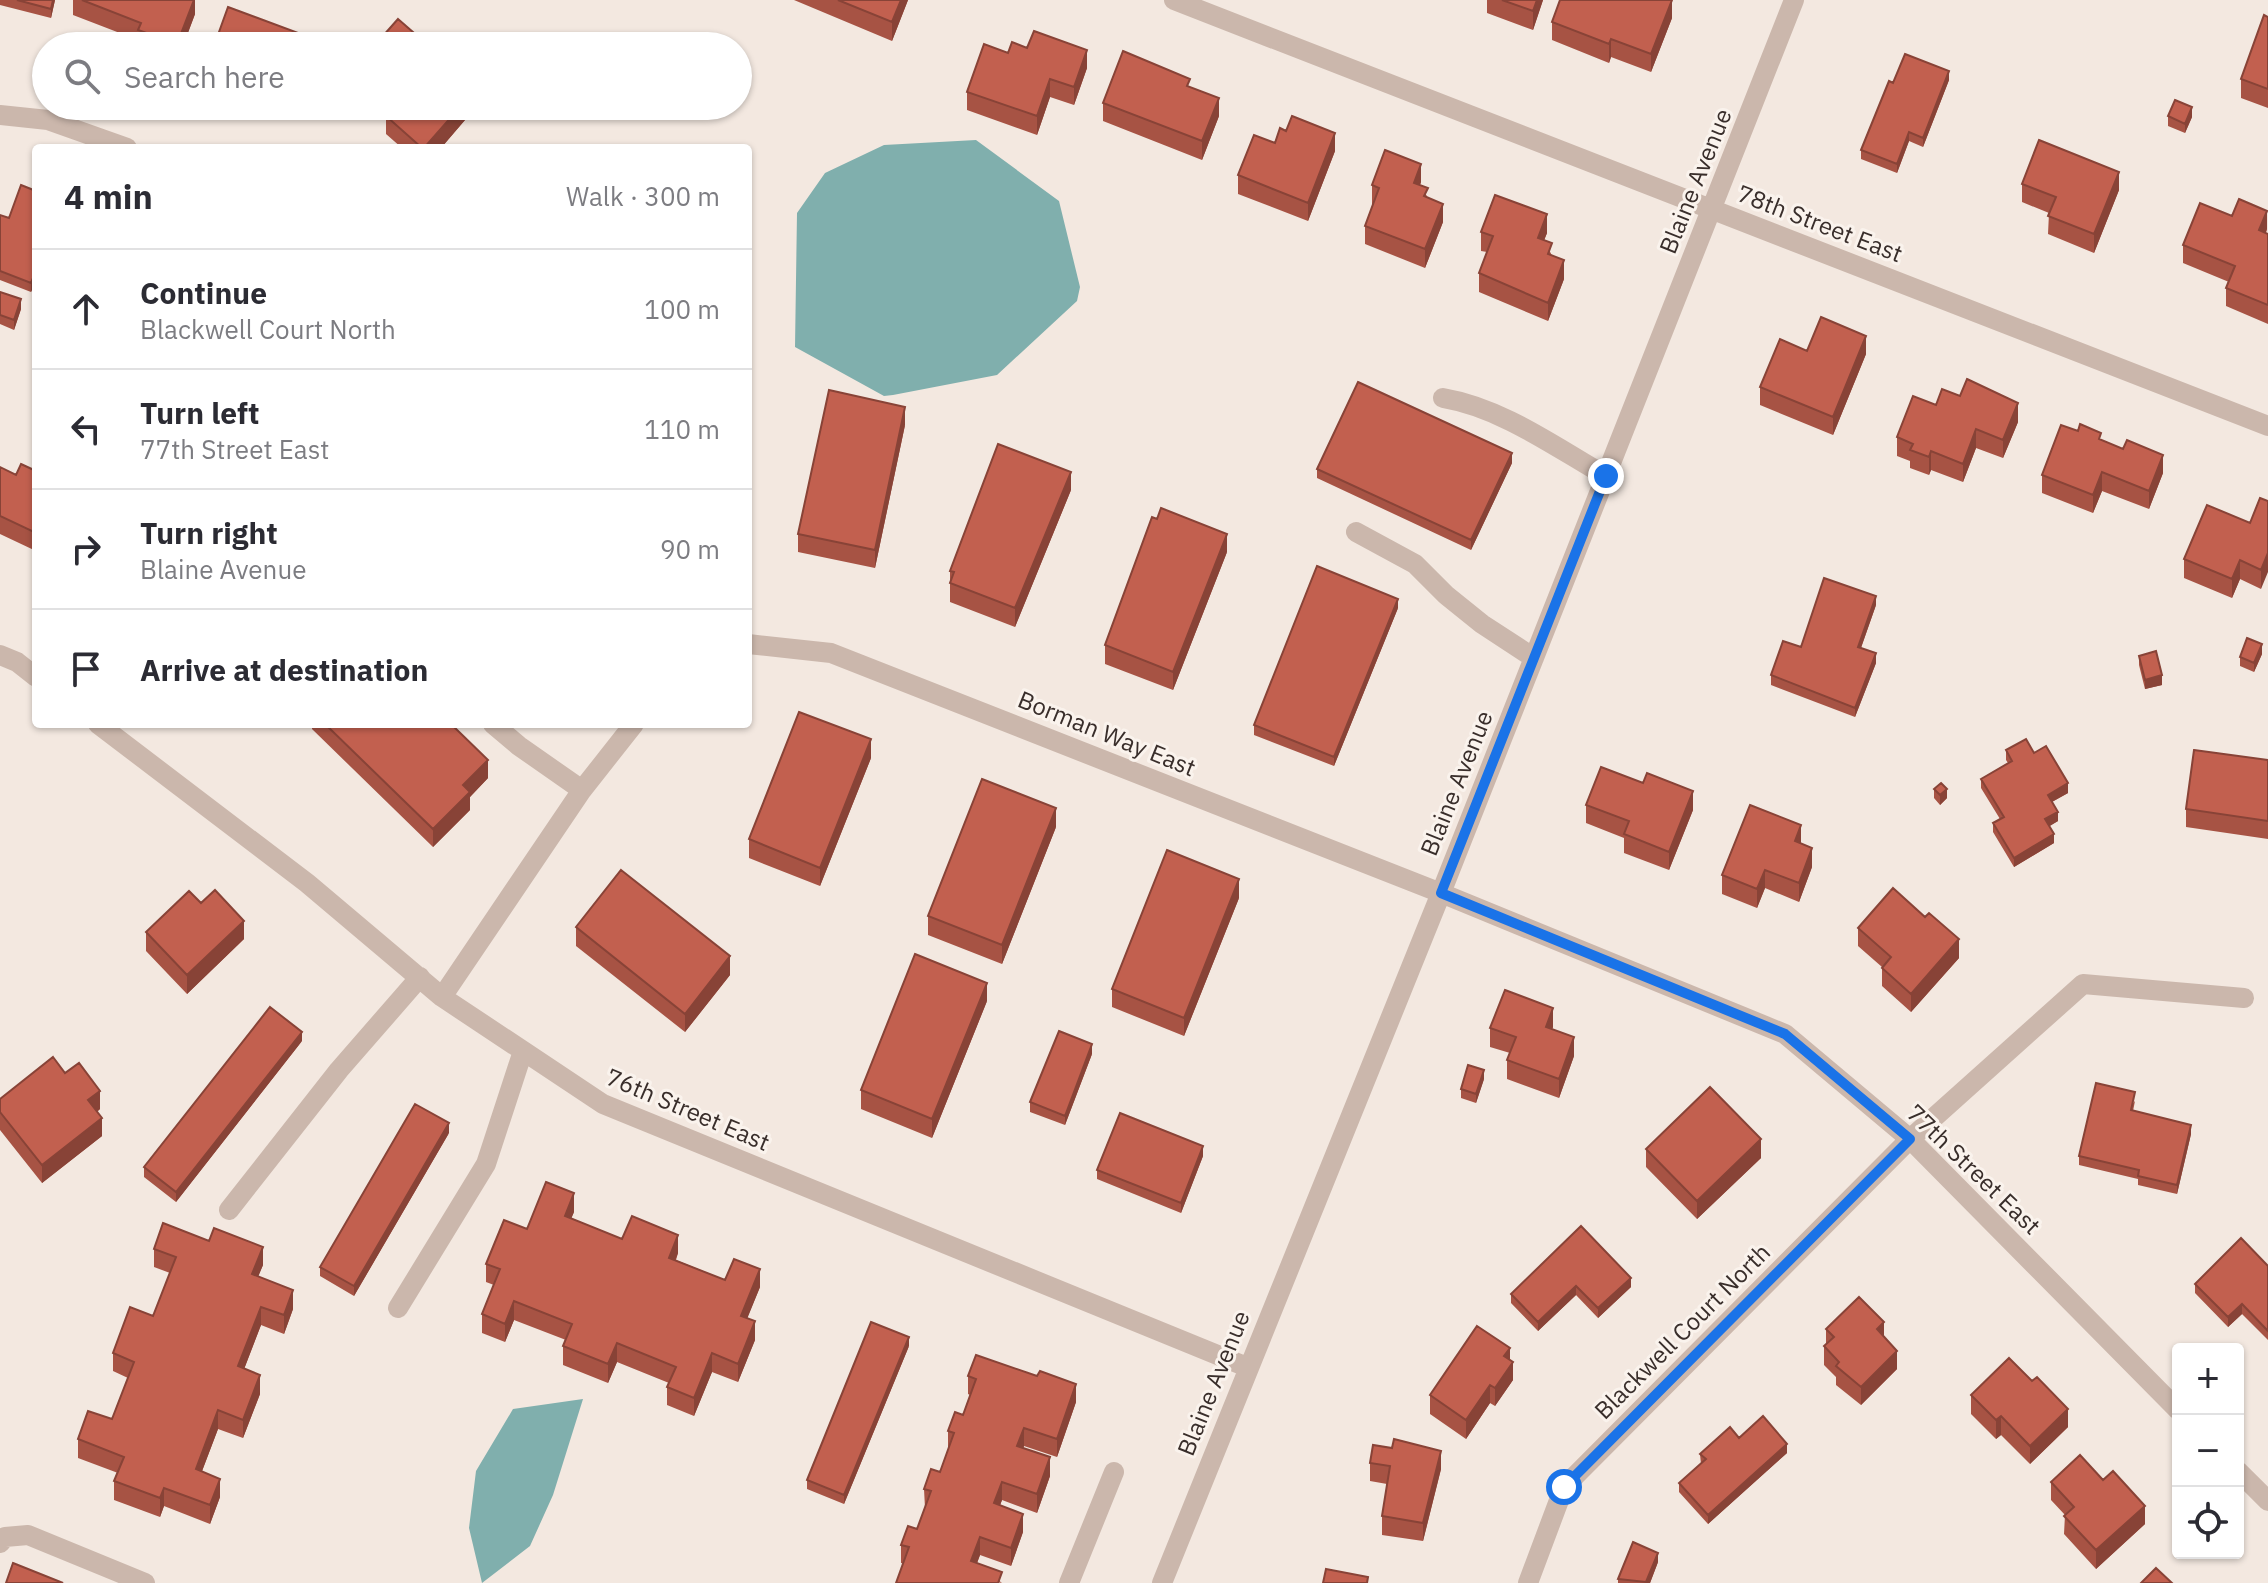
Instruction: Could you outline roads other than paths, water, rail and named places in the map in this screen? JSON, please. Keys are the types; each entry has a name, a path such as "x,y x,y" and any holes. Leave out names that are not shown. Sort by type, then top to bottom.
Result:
{"street":[{"name":"78th Street East","path":"1174,0 2268,426"},
{"name":"Blaine Avenue","path":"1162,1583 1441,893 1794,0"},
{"path":"0,115 32,118"},
{"path":"48,120 116,144"},
{"path":"1443,398 1469,403 1492,413 1606,476"},
{"path":"1356,532 1415,564 1446,595 1482,624 1534,658"},
{"name":"Borman Way East","path":"752,644 831,653 1441,893"},
{"path":"0,655 17,662 32,674"},
{"name":"76th Street East","path":"103,728 307,883 442,997 603,1104 1247,1367"},
{"path":"498,728 582,790"},
{"path":"442,997 582,790 631,728"},
{"name":"77th Street East","path":"1441,893 1785,1034 1910,1139 2172,1404"},
{"path":"229,1210 339,1070 420,977"},
{"name":"Blackwell Court North","path":"1528,1583 1564,1487 1910,1139 2083,984 2244,998"},
{"path":"398,1308 486,1164 523,1051"},
{"path":"1069,1583 1114,1472"},
{"path":"2244,1477 2268,1501"},
{"path":"0,1543 5,1537 28,1535 145,1583"}],"water":[{"path":"976,140 1059,201 1080,287 1077,301 997,375 893,395 884,396 795,347 797,213 825,173 884,145"},
{"path":"583,1399 553,1495 530,1546 482,1583 469,1528 476,1471 513,1409"}]}
